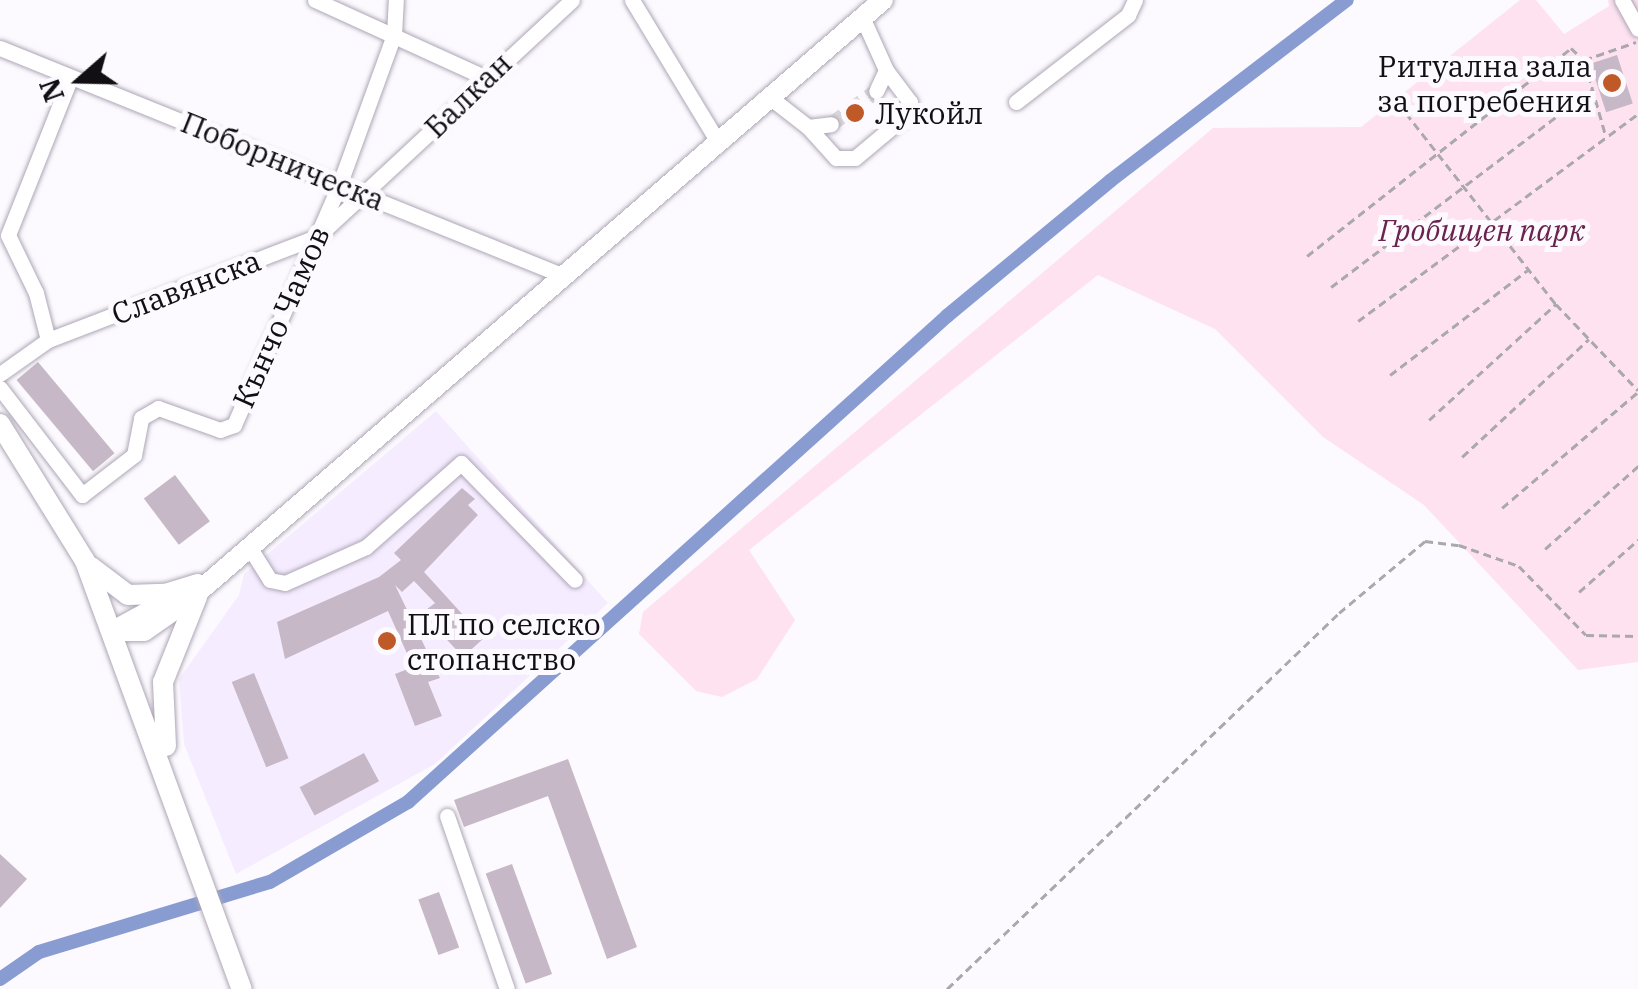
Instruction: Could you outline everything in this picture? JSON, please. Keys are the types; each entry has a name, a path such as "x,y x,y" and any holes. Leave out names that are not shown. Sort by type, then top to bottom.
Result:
{"main road":[{"path":"113,631 152,628 718,142 772,100 883,0"},
{"path":"0,424 84,561 178,806 242,989"},
{"path":"84,561 128,594 165,594 199,586"},
{"path":"178,806 162,722 163,682 199,586"}],"street":[{"path":"315,0 484,78"},
{"name":"Кънчо Чамов","path":"0,388 82,495 134,455 141,418 158,408 226,430 234,426 340,182 394,35 396,0"},
{"name":"Балкан","path":"367,193 484,78 572,0"},
{"path":"632,0 718,142"},
{"path":"1016,102 1128,16 1135,0"},
{"path":"1622,0 1638,29"},
{"path":"772,100 808,127 836,158 855,158 910,112 905,92 886,70 863,19"},
{"name":"Поборническа","path":"0,48 340,182 564,276"},
{"path":"876,91 886,70"},
{"path":"48,340 36,293 4,241 70,77"},
{"path":"808,127 831,124"},
{"name":"Славянска","path":"0,374 48,340 317,237 367,193"},
{"path":"248,544 270,580 285,582 366,546 461,463 575,580"},
{"path":"447,816 507,989"}],"path":[{"path":"1584,60 1638,42"},
{"path":"1307,256 1571,48 1584,60 1607,137"},
{"path":"1331,288 1593,90"},
{"path":"1406,113 1556,304 1638,391 1502,508"},
{"path":"1358,320 1638,114"},
{"path":"1390,375 1529,269"},
{"path":"1430,420 1556,304"},
{"path":"1462,457 1589,338"},
{"path":"1546,548 1638,466"},
{"path":"1579,592 1638,540"},
{"path":"947,989 1339,613 1425,541 1460,545 1519,566 1586,635 1638,636"}],"shaded area":[{"name":"ПЛ по селско стопанство","path":"436,411 608,603 435,764 236,874 184,744 179,679 239,595 244,574"}],"green space":[{"name":"Гробищен парк","path":"1520,0 1536,0 1564,34 1609,6 1608,0 1638,0 1638,662 1578,670 1424,505 1323,437 1215,329 1098,275 749,550 795,620 757,679 722,697 696,691 639,634 643,612 1213,128 1361,127"}],"building":[{"name":"Ритуална зала за погребения","path":"1617,55 1633,104 1606,112 1590,64"},
{"path":"38,362 114,453 93,471 17,380"},
{"path":"175,475 210,521 179,545 144,498"},
{"path":"462,488 475,499 468,505 478,515 424,572 484,638 463,657 422,613 435,603 414,581 402,592 395,585 440,678 428,682 442,716 415,726 395,674 413,667 388,611 285,659 277,622 379,577 401,560 394,553"},
{"path":"254,673 288,758 266,767 232,682"},
{"path":"364,753 379,781 315,816 300,787"},
{"path":"568,759 637,947 607,959 548,796 464,827 454,800"},
{"path":"0,854 27,879 0,908"},
{"path":"512,864 552,974 526,984 486,874"},
{"path":"439,892 459,947 439,955 418,900"}],"waterway":[{"path":"0,979 39,952 270,882 408,802 947,316 1110,181 1347,0"}],"tunnel":[{"path":"831,124 876,91"}],"place":[{"name":"Ритуална зала за погребения","path":"1612,83"},
{"name":"Лукойл","path":"855,113"},
{"name":"ПЛ по селско стопанство","path":"387,641"}]}
